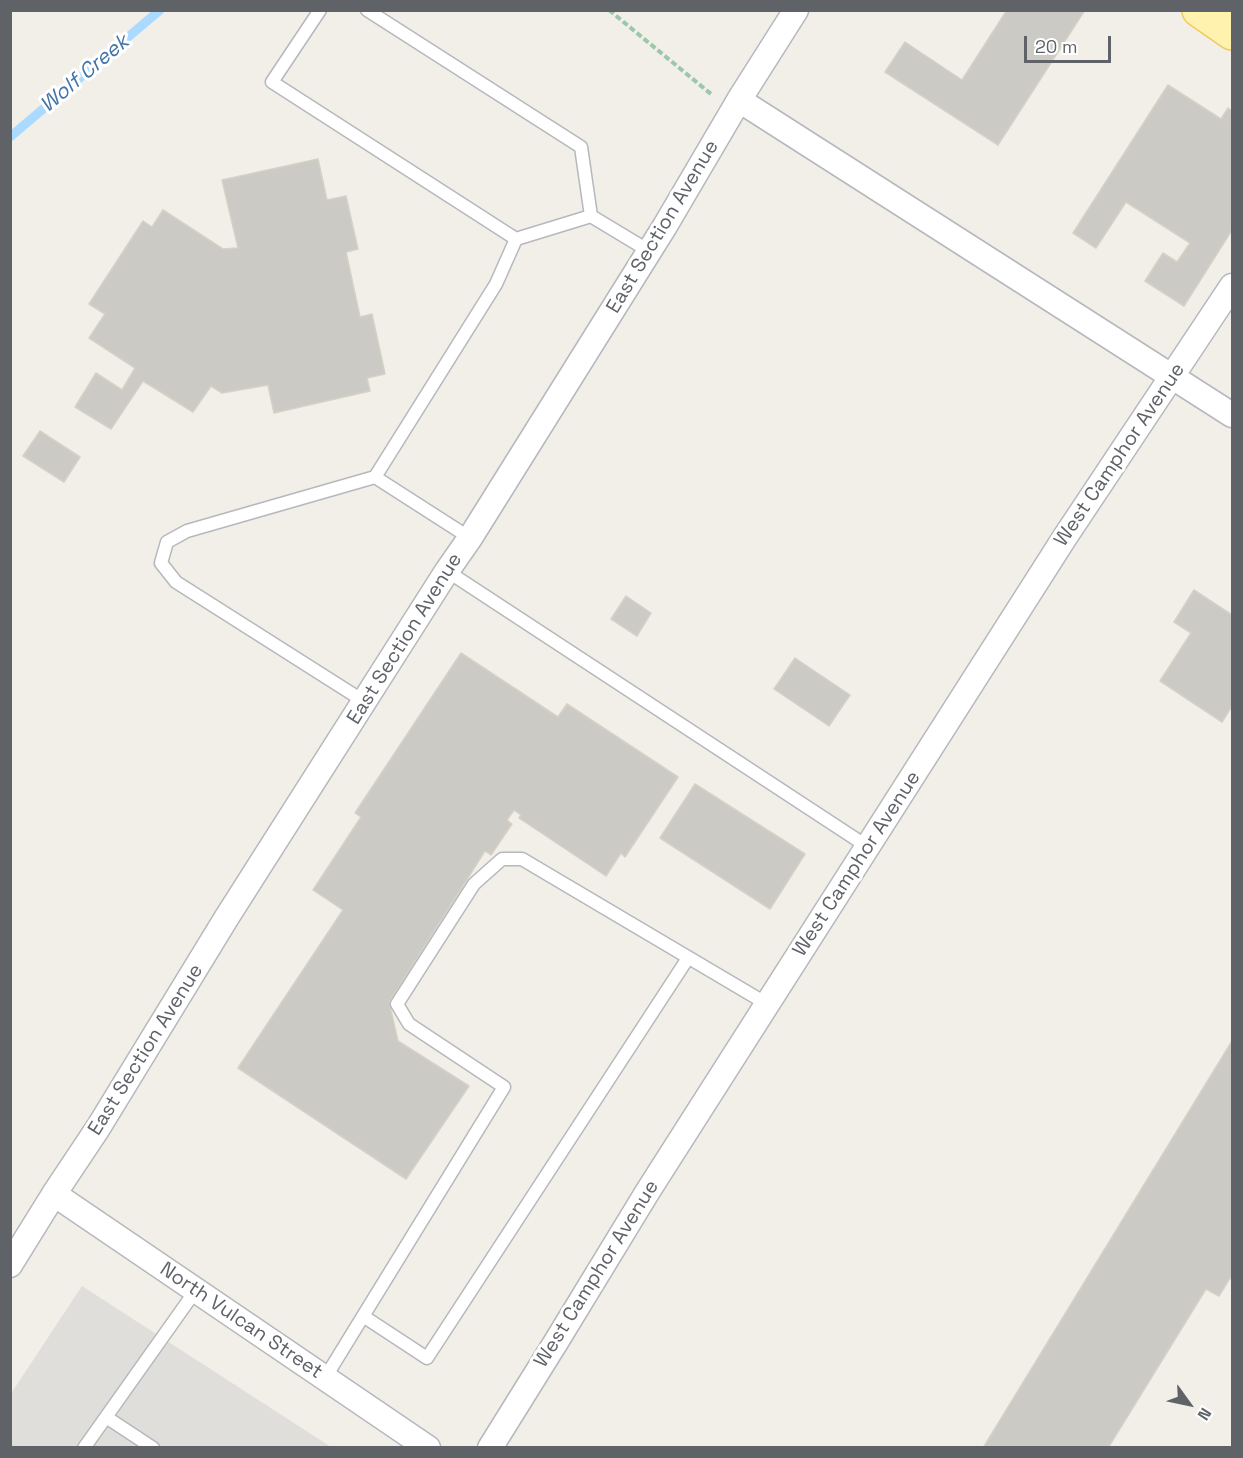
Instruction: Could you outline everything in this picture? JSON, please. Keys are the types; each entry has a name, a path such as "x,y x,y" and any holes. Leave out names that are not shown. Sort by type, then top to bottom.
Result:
{"main road":[{"path":"1199,10 1233,33"}],"street":[{"name":"East Section Avenue","path":"10,1265 98,1128 221,927 470,538 796,10"},
{"path":"736,106 1233,415"},
{"name":"West Camphor Avenue","path":"490,1448 648,1191 767,1004 1059,547 1233,285"},
{"name":"North Vulcan Street","path":"54,1194 428,1448"}],"lane":[{"path":"320,10 272,82 516,239"},
{"path":"367,10 581,147 591,216"},
{"path":"365,702 176,582 161,563 167,542 187,531 375,477 496,284 516,239 591,216 649,251"},
{"path":"375,477 470,538"},
{"path":"447,571 868,847"},
{"path":"325,1378 504,1087 409,1024 398,1004 474,884 502,859 522,859 767,1004"},
{"path":"363,1316 428,1358 688,958"},
{"path":"84,1448 196,1290"},
{"path":"106,1417 153,1448"}],"path":[{"path":"609,10 736,106"}],"shaded area":[{"path":"82,1286 331,1447 11,1447 10,1395"}],"building":[{"path":"1007,10 1085,10 998,145 885,72 905,42 962,80"},
{"path":"1168,85 1221,119 1228,108 1232,111 1232,230 1184,306 1145,281 1163,253 1177,262 1190,243 1126,202 1096,248 1073,233"},
{"path":"318,159 327,200 346,196 358,249 346,252 360,317 372,314 385,374 367,378 370,391 274,413 268,385 222,393 211,386 193,412 143,381 111,429 75,407 96,373 122,390 135,368 89,338 105,314 89,304 143,221 152,227 163,210 223,249 238,248 222,180"},
{"path":"40,431 80,457 64,482 23,456"},
{"path":"1194,590 1232,615 1232,706 1222,722 1160,681 1191,633 1174,622"},
{"path":"626,596 651,613 637,636 611,619"},
{"path":"461,653 558,717 567,704 678,777 625,857 621,853 606,876 519,818 521,815 514,810 507,820 512,824 491,855 485,851 389,1002 398,1041 469,1086 406,1179 238,1068 343,910 313,890 361,817 355,813"},
{"path":"795,658 850,695 829,726 774,689"},
{"path":"695,784 805,854 770,909 660,838"},
{"path":"1232,1041 1232,1275 1219,1296 1206,1289 1108,1448 983,1448"}],"waterway":[{"name":"Wolf Creek","path":"10,137 160,10"}]}
